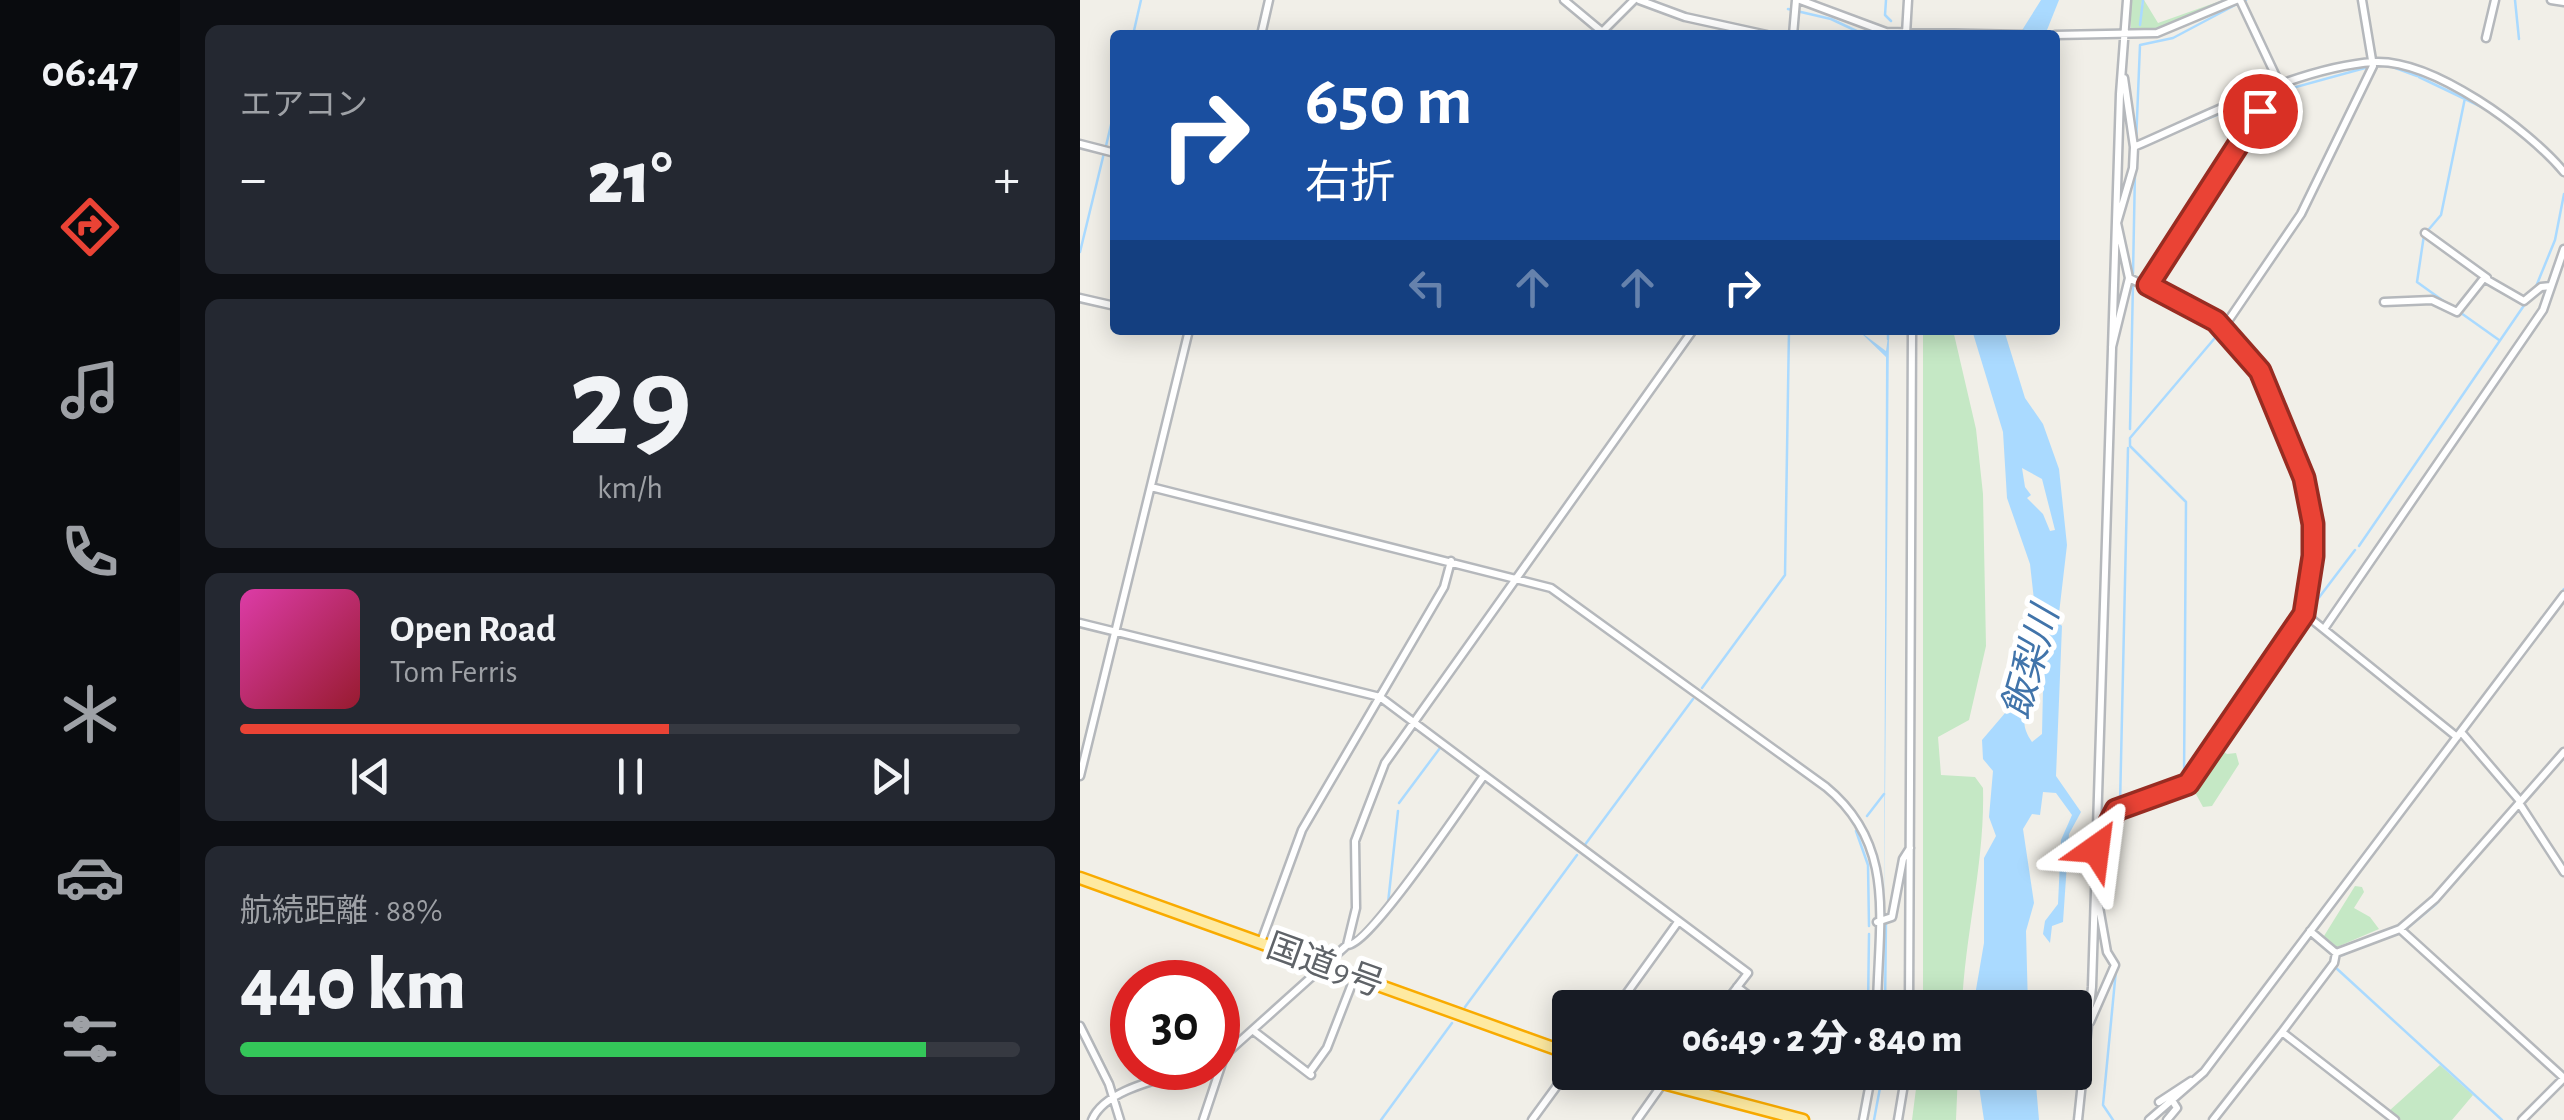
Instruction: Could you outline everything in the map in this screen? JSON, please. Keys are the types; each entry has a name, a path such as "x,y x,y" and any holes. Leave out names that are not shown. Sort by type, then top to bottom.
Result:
{"highway":[{"name":"国道9号","path":"1080,878 1552,1047"},
{"path":"1682,1090 1802,1120"}],"street":[{"path":"1261,30 1269,0"},
{"path":"1564,0 1599,30"},
{"path":"1608,30 1637,0 1735,30"},
{"path":"1794,30 1798,0 1864,26 1889,30"},
{"path":"1908,0 1908,30"},
{"path":"2091,990 2127,0"},
{"path":"2060,35 2123,36 2179,27 2238,0 2281,87"},
{"path":"2224,327 2301,214 2374,64 2362,0"},
{"path":"2551,0 2564,2"},
{"path":"2482,16 2494,4"},
{"path":"2486,38 2494,4"},
{"path":"2134,146 2281,87 2374,64 2437,80 2500,113 2541,145 2564,172"},
{"path":"2112,347 2129,278 2117,223 2133,168 2134,146 2123,77"},
{"path":"2260,98 2281,125"},
{"path":"2148,285 2260,98"},
{"path":"1080,144 1110,151"},
{"path":"2425,233 2524,301 2541,287 2551,286"},
{"path":"2324,629 2543,310 2564,249"},
{"path":"2096,849 2116,810 2188,784 2304,614 2314,539 2304,478 2260,371 2224,327 2129,278"},
{"path":"2384,302 2432,300 2458,312 2480,281 2487,278"},
{"path":"1080,298 1110,305"},
{"path":"1080,776 1187,335"},
{"path":"1347,946 1356,908 1356,836 1385,763 1689,335"},
{"path":"1910,990 1912,335"},
{"path":"1150,487 1451,560 1517,578 1570,599 1845,803 1865,828 1875,854 1877,990"},
{"path":"1260,943 1299,836 1444,588 1451,560"},
{"path":"2148,1120 2199,1077 2564,595"},
{"path":"2304,614 2459,734 2520,802 2564,872"},
{"path":"1080,624 1380,697 1748,973 1735,990"},
{"path":"2336,953 2400,928 2435,899 2564,752"},
{"path":"1240,1044 1347,946 1359,944 1381,921 1483,777"},
{"path":"1877,922 1892,916 1903,859 1910,848"},
{"path":"2092,1018 2114,966 2107,952 2100,894 2095,890"},
{"path":"1629,990 1678,922"},
{"path":"2400,928 2564,1078 2528,1118"},
{"path":"2310,931 2336,953"},
{"path":"2213,1120 2334,962 2336,953"},
{"path":"1255,1032 1310,1074 1327,1048 1355,976"},
{"path":"1737,987 1741,990"},
{"path":"1080,1026 1114,1097 1120,1120"},
{"path":"2282,1032 2394,1120"},
{"path":"2158,1102 2199,1077"},
{"path":"1092,1120 1101,1104 1134,1090"},
{"path":"1203,1120 1212,1090"},
{"path":"1532,1120 1554,1090"},
{"path":"1637,1120 1658,1090"},
{"path":"1864,1120 1869,1090"},
{"path":"1898,1120 1903,1090"},
{"path":"2078,1120 2082,1090"},
{"path":"2167,1120 2176,1108 2172,1100"}],"green space":[{"path":"2131,0 2142,0 2140,25 2144,0 2158,23 2223,0 2176,24 2136,32 2131,29"},
{"path":"1923,335 1954,335 1976,429 1983,494 1986,646 1969,720 1938,737 1941,775 1975,777 1983,788 1981,843 1964,990 1923,990"},
{"path":"2217,747 2227,754 2236,753 2239,764 2212,806 2203,807 2191,785"},
{"path":"2355,886 2362,887 2364,892 2354,908 2370,917 2379,929 2337,947 2324,936"},
{"path":"2440,1065 2473,1095 2452,1120 2401,1120 2389,1111"},
{"path":"1916,1090 1957,1090 1956,1120 1912,1120"}],"water":[{"path":"2041,0 2059,0 2047,30 2022,30"},
{"path":"1863,335 1886,351 1889,335 1884,919 1886,357"},
{"name":"飯梨川","path":"1974,335 2006,335 2025,398 2043,424 2059,469 2067,545 2058,622 2062,626 2056,776 2081,812 2069,834 2063,922 2052,926 2050,943 2043,934 2045,921 2058,904 2061,840 2072,815 2056,793 2043,792 2040,815 2032,814 2023,829 2034,903 2026,931 2028,990 1976,990 1984,943 1984,858 1996,836 1989,817 1993,771 1983,759 1982,740 2023,692 2034,600 2030,564 2007,498 2003,432","holes":["2022,468 2042,479 2055,530 2050,531 2043,514 2027,498 2031,495 2025,487","2043,689 2042,734 2032,742 2024,720"]},
{"path":"1980,1090 2036,1090 2039,1120 1984,1120"}],"waterway":[{"path":"1134,30 1141,0"},
{"path":"1886,0 1885,15 1891,21"},
{"path":"2140,25 2143,0"},
{"path":"2515,0 2519,39"},
{"path":"2136,143 2140,45 2173,38 2239,3"},
{"path":"1788,9 1831,19 1854,30"},
{"path":"2350,106 2370,64"},
{"path":"2390,66 2417,76"},
{"path":"2263,96 2365,68"},
{"path":"2419,77 2486,109"},
{"path":"2449,305 2417,282 2424,235 2441,215 2465,98"},
{"path":"2166,136 2255,99"},
{"path":"1106,146 1110,129"},
{"path":"1080,252 1104,153"},
{"path":"2133,274 2135,171"},
{"path":"2535,289 2555,240 2564,194"},
{"path":"2130,429 2133,282"},
{"path":"2359,546 2525,304"},
{"path":"2461,313 2499,340"},
{"path":"2228,326 2247,351"},
{"path":"2184,782 2186,502 2130,446 2130,438 2220,332"},
{"path":"1702,688 1785,575 1789,335"},
{"path":"2269,383 2282,406 2292,440"},
{"path":"2120,805 2128,448"},
{"path":"2306,475 2318,538 2311,590"},
{"path":"2308,612 2355,550"},
{"path":"2558,598 2564,589"},
{"path":"1584,846 1693,699"},
{"path":"1399,803 1440,748"},
{"path":"2532,793 2564,758"},
{"path":"2153,800 2187,788"},
{"path":"1867,816 1884,794"},
{"path":"1388,903 1398,811"},
{"path":"2406,929 2436,904 2500,830"},
{"path":"1856,831 1868,865 1869,926"},
{"path":"1465,1007 1577,855"},
{"path":"1885,990 1886,919"},
{"path":"1868,990 1869,934"},
{"path":"2343,955 2355,949"},
{"path":"2263,1051 2333,958"},
{"path":"2335,967 2502,1120"},
{"path":"2113,1120 2103,1105 2116,970"},
{"path":"1381,1120 1452,1023"},
{"path":"2540,1097 2559,1078"},
{"path":"1874,1120 1880,1090"}],"route":[{"path":"2096,849 2116,810 2188,784 2304,614 2313,556 2312,510 2278,406 2260,371 2224,327 2148,285 2260,111"}]}
